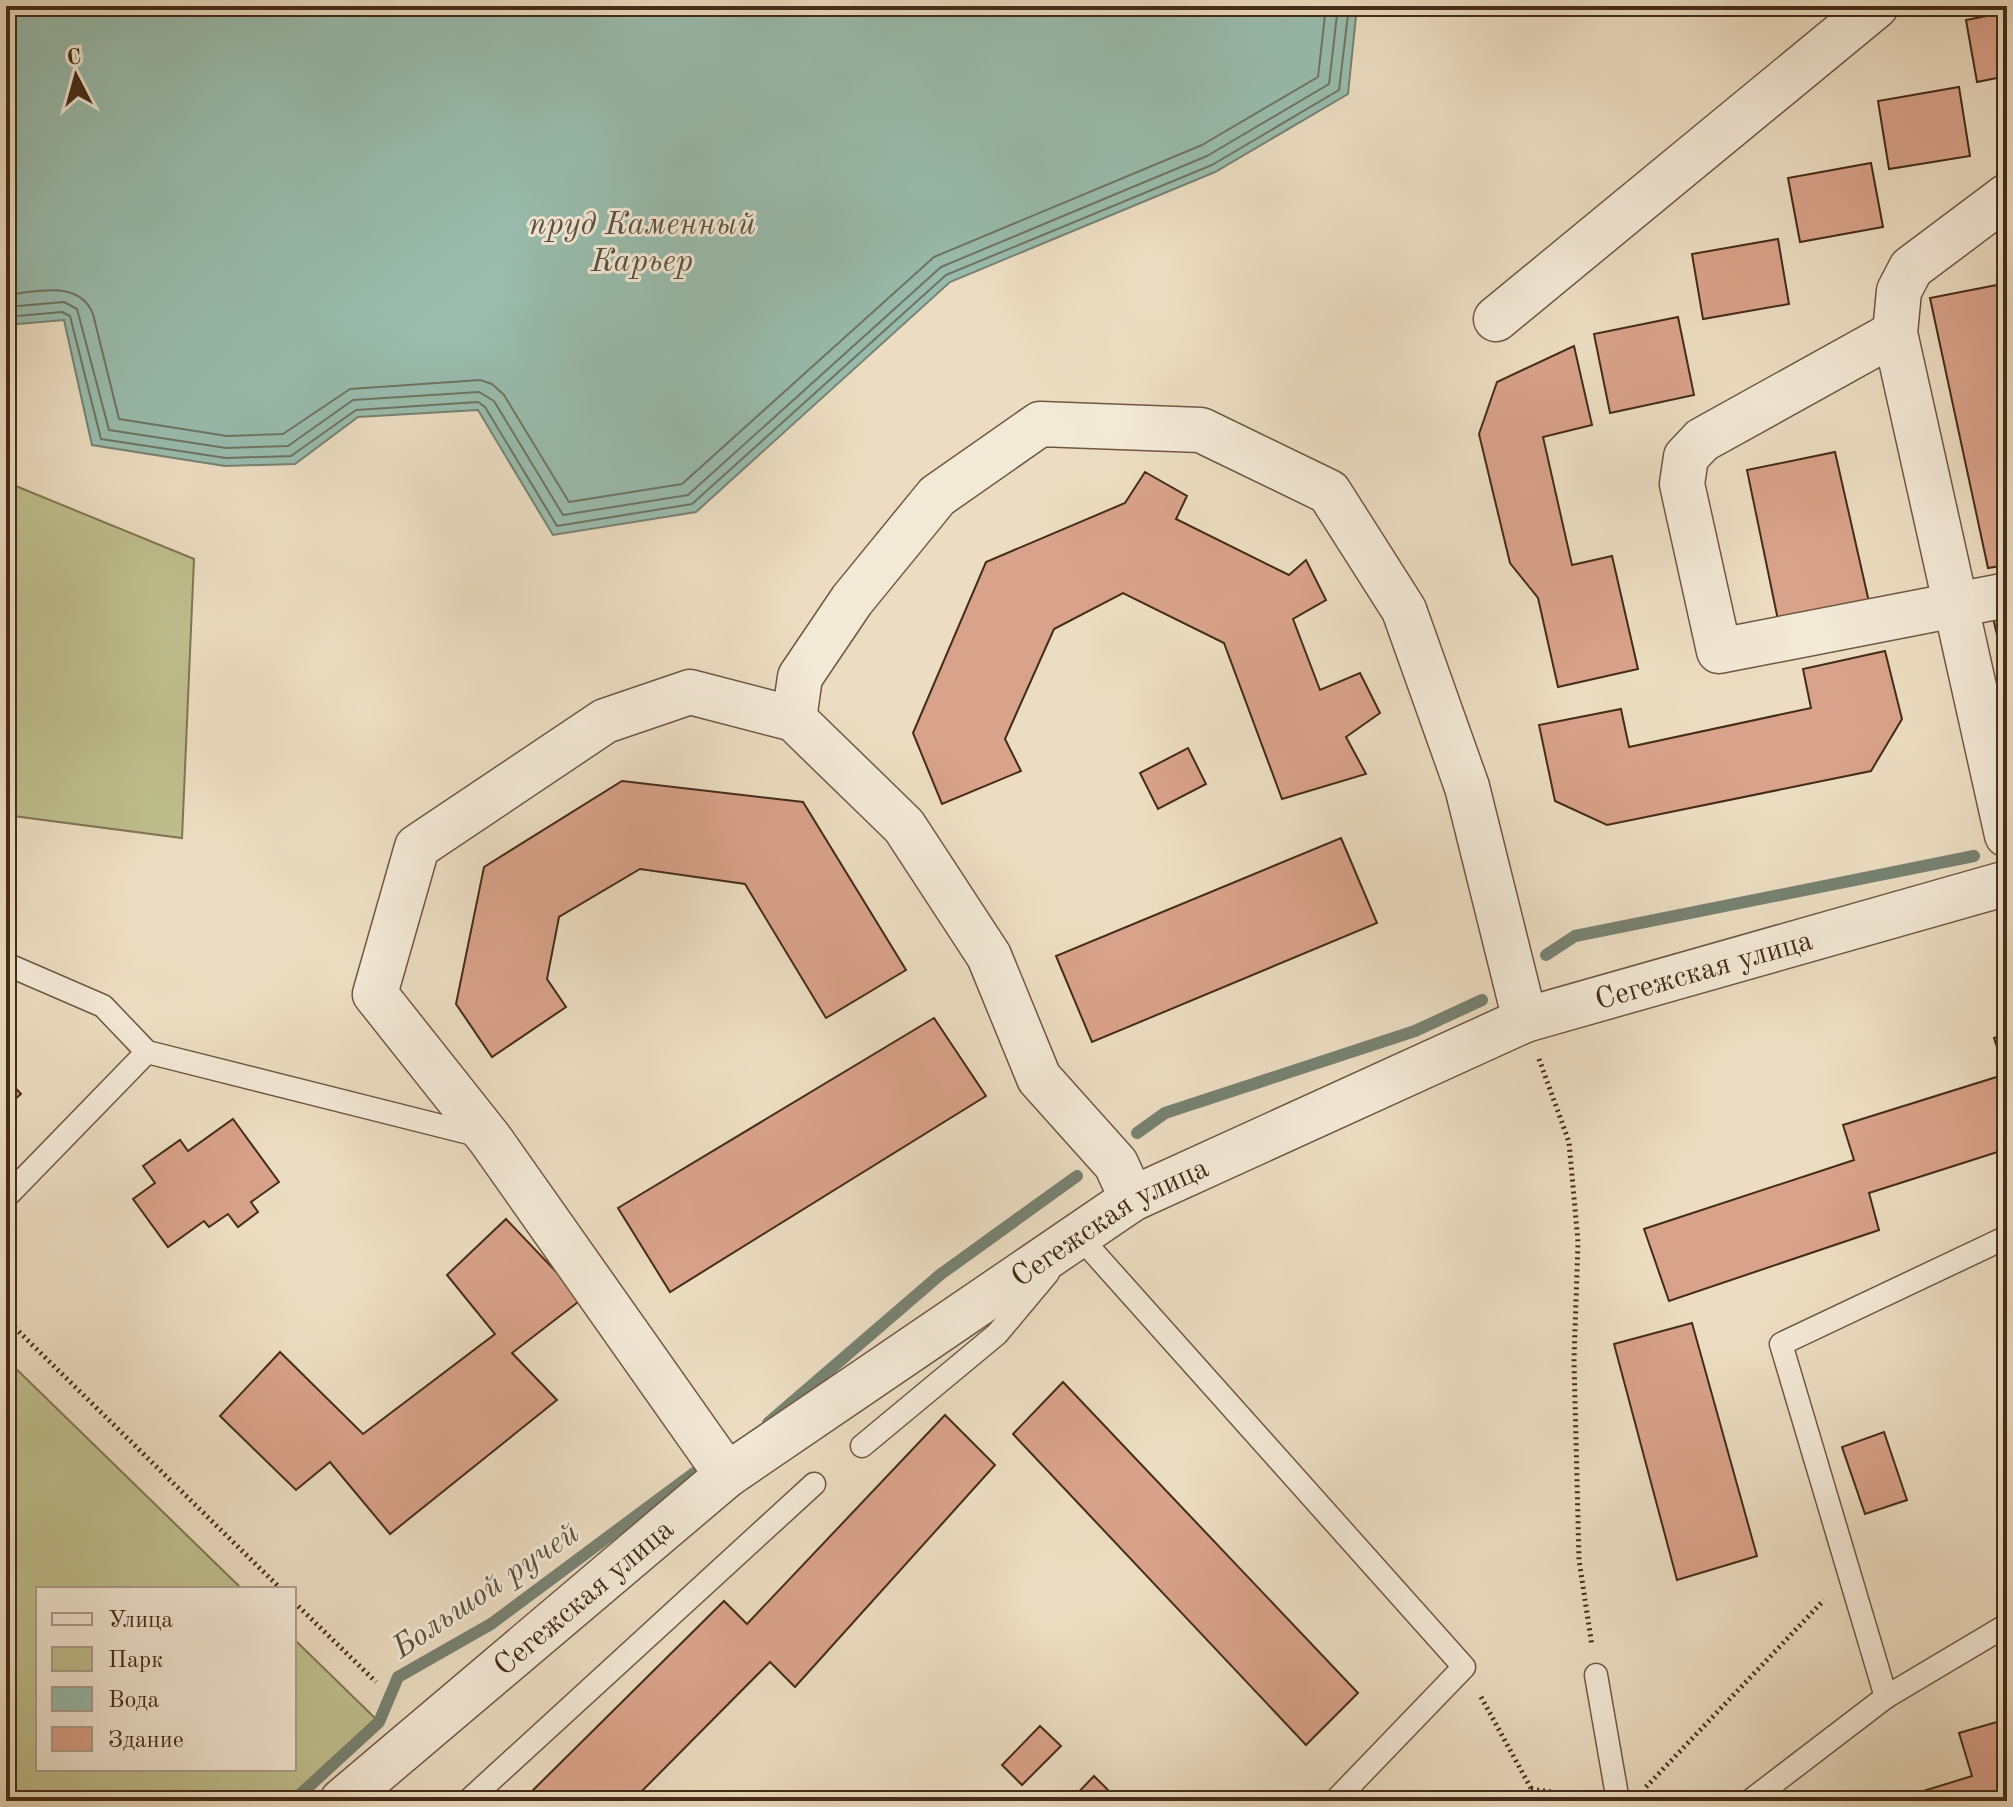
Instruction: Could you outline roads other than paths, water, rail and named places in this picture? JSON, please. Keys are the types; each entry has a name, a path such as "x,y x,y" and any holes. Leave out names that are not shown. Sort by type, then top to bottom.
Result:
{"street":[{"path":"1496,319 1876,6"},
{"path":"2007,196 1911,268 1899,291 1895,333 2007,835"},
{"path":"1895,333 1702,440 1686,457 1682,484 1719,651 2007,595"},
{"path":"794,719 800,677 852,600 937,496 1040,424 1201,430 1329,492 1404,610 1467,787 1525,1020"},
{"path":"727,1475 490,1139 375,994 417,847 605,721 690,692 794,719 904,826 989,956 1039,1078 1116,1164 1132,1199"},
{"name":"Сегежская улица","path":"362,1793 727,1475 1132,1199 1525,1020 2007,883"}],"lane":[{"path":"6,964 103,1006 147,1052 490,1139"},
{"path":"6,1197 147,1052"},
{"path":"862,1446 997,1334 1079,1236 1464,1667 1335,1801"},
{"path":"1886,1697 1781,1344 2007,1237"},
{"path":"468,1801 814,1484"},
{"path":"1750,1801 1886,1697 2007,1625"},
{"path":"1596,1675 1609,1800"}],"water":[{"name":"пруд Каменный Карьер","path":"6,6 1357,6 1348,94 1215,172 950,282 696,512 553,535 478,410 358,417 295,464 225,466 92,445 64,320 6,325"}],"waterway":[{"path":"1546,955 1575,936 1974,856"},
{"path":"1137,1133 1165,1113 1415,1031 1482,1000"},
{"path":"768,1423 941,1274 1077,1176"},
{"name":"Большой ручей","path":"293,1801 379,1722 398,1677 491,1624 694,1473"}]}
